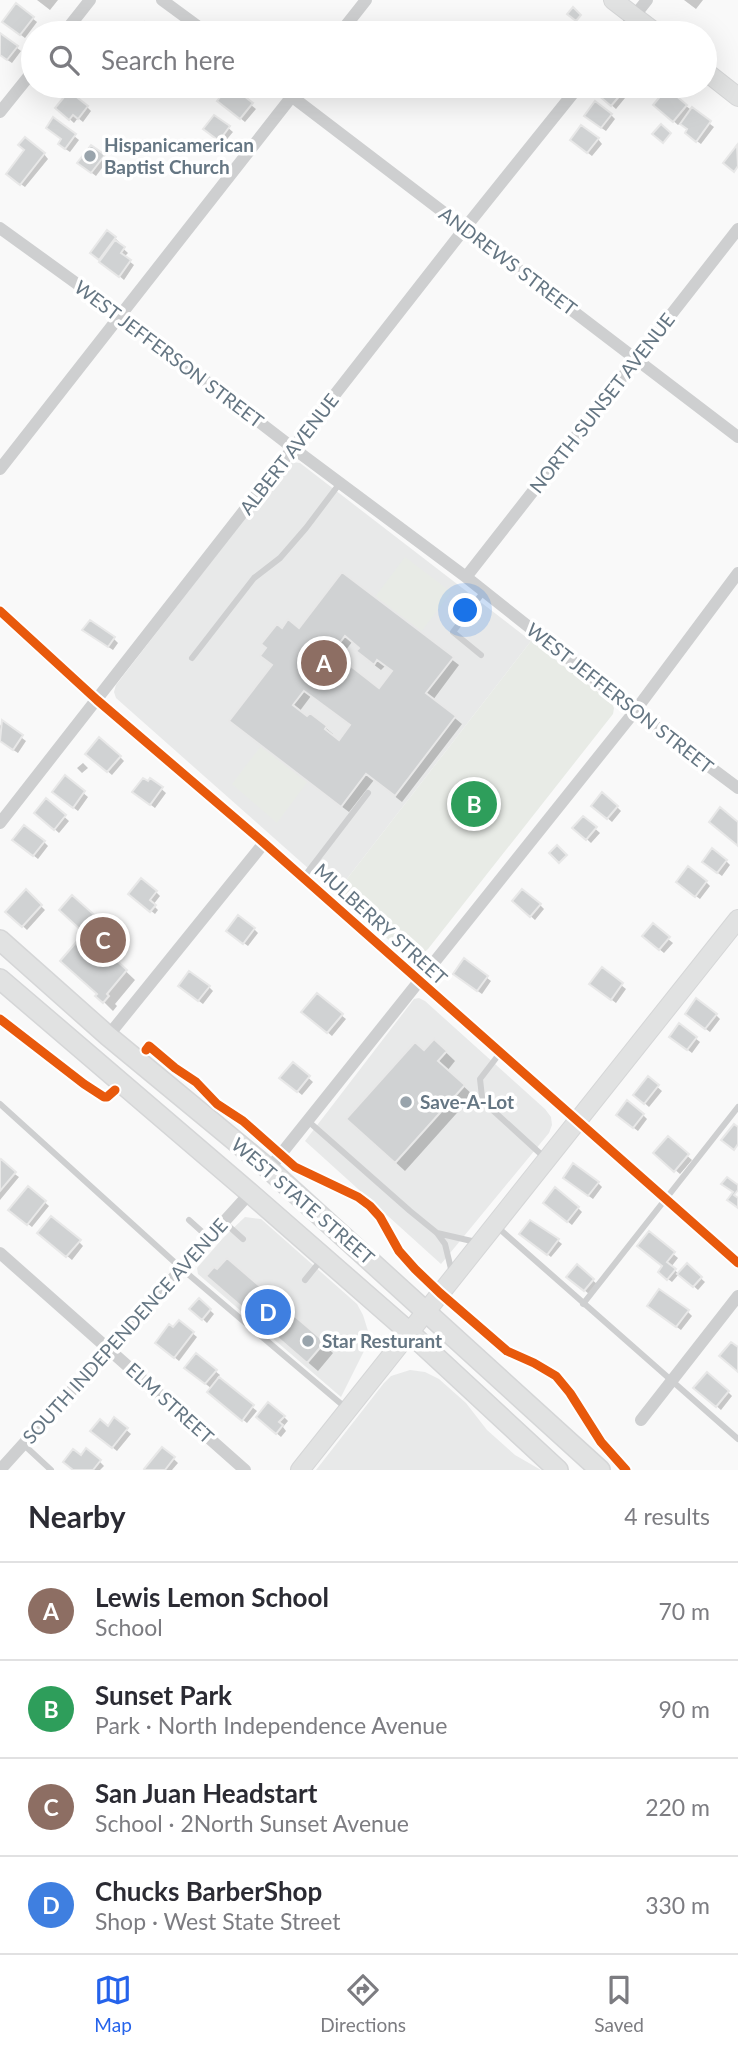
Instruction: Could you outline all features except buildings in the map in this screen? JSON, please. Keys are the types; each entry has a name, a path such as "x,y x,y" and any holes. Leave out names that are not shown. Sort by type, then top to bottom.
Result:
{"main road":[{"path":"613,0 640,21"},
{"path":"717,80 738,97"},
{"path":"300,1470 737,923"},
{"name":"WEST STATE STREET","path":"0,940 108,1036 269,1169 600,1470"},
{"name":"WEST STATE STREET","path":"0,979 324,1257 558,1470"}],"street":[{"path":"73,21 90,0"},
{"path":"162,0 191,21"},
{"path":"350,21 366,0"},
{"path":"630,21 647,0"},
{"path":"0,112 21,86"},
{"path":"0,470 290,98"},
{"name":"ANDREWS STREET","path":"305,98 465,228 738,437"},
{"name":"ALBERT AVENUE","path":"0,823 569,98"},
{"name":"WEST JEFFERSON STREET","path":"0,228 120,315 466,577 635,711 738,788"},
{"name":"NORTH SUNSET AVENUE","path":"466,577 738,229"},
{"path":"269,1169 635,711 738,573"},
{"name":"MULBERRY STREET","path":"0,611 97,700 264,843 738,1263"},
{"path":"108,1036 264,843"},
{"name":"SOUTH INDEPENDENCE AVENUE","path":"0,1470 250,1193"},
{"name":"ELM STREET","path":"3,1261 110,1348 245,1470"},
{"path":"641,1420 738,1296"}],"lane":[{"path":"192,658 254,578 280,558 340,483"},
{"path":"481,655 453,632 484,591"},
{"path":"303,878 368,793"},
{"path":"500,1053 480,1079 482,1097 487,1105 547,1159"},
{"path":"0,1104 182,1269 348,1410"},
{"path":"583,1304 738,1107"},
{"path":"308,1121 438,1233 445,1244 452,1278"},
{"path":"189,1220 209,1238"},
{"path":"224,1222 243,1239"},
{"path":"495,1224 738,1439"},
{"path":"438,1233 480,1243"},
{"path":"305,1280 324,1257"},
{"path":"23,1444 51,1470"}],"shaded area":[{"path":"300,463 531,641 336,893 116,698 114,692 116,685 286,465"},
{"path":"405,557 451,592 421,632 375,597"},
{"path":"531,641 611,702 613,714 428,949 415,960 410,959 336,893"},
{"path":"261,746 308,781 277,823 232,784"},
{"path":"419,998 545,1109 551,1117 552,1125 549,1133 441,1264 305,1141 414,999"},
{"path":"245,1217 261,1219 357,1304 363,1315 368,1331 365,1349 341,1397 198,1274 197,1268"},
{"path":"410,1370 425,1372 439,1379 466,1403 487,1430 515,1455 541,1470 316,1470 384,1383 391,1376"}],"cycle path":[{"path":"0,611 97,700 264,843 738,1263"},
{"path":"0,1019 104,1097 115,1090"},
{"path":"146,1050 149,1046 196,1082 217,1104 243,1121 295,1167 358,1197 370,1206 380,1217 399,1251 440,1293 507,1351 556,1376 601,1442 626,1470"}],"place":[{"name":"Hispanicamerican Baptist Church","path":"90,156"},
{"name":"Lewis Lemon School","path":"324,663"},
{"name":"Sunset Park","path":"474,804"},
{"name":"San Juan Headstart","path":"103,940"},
{"name":"Save-A-Lot","path":"406,1102"},
{"name":"Chucks BarberShop","path":"268,1312"},
{"name":"Star Resturant","path":"308,1341"}]}
